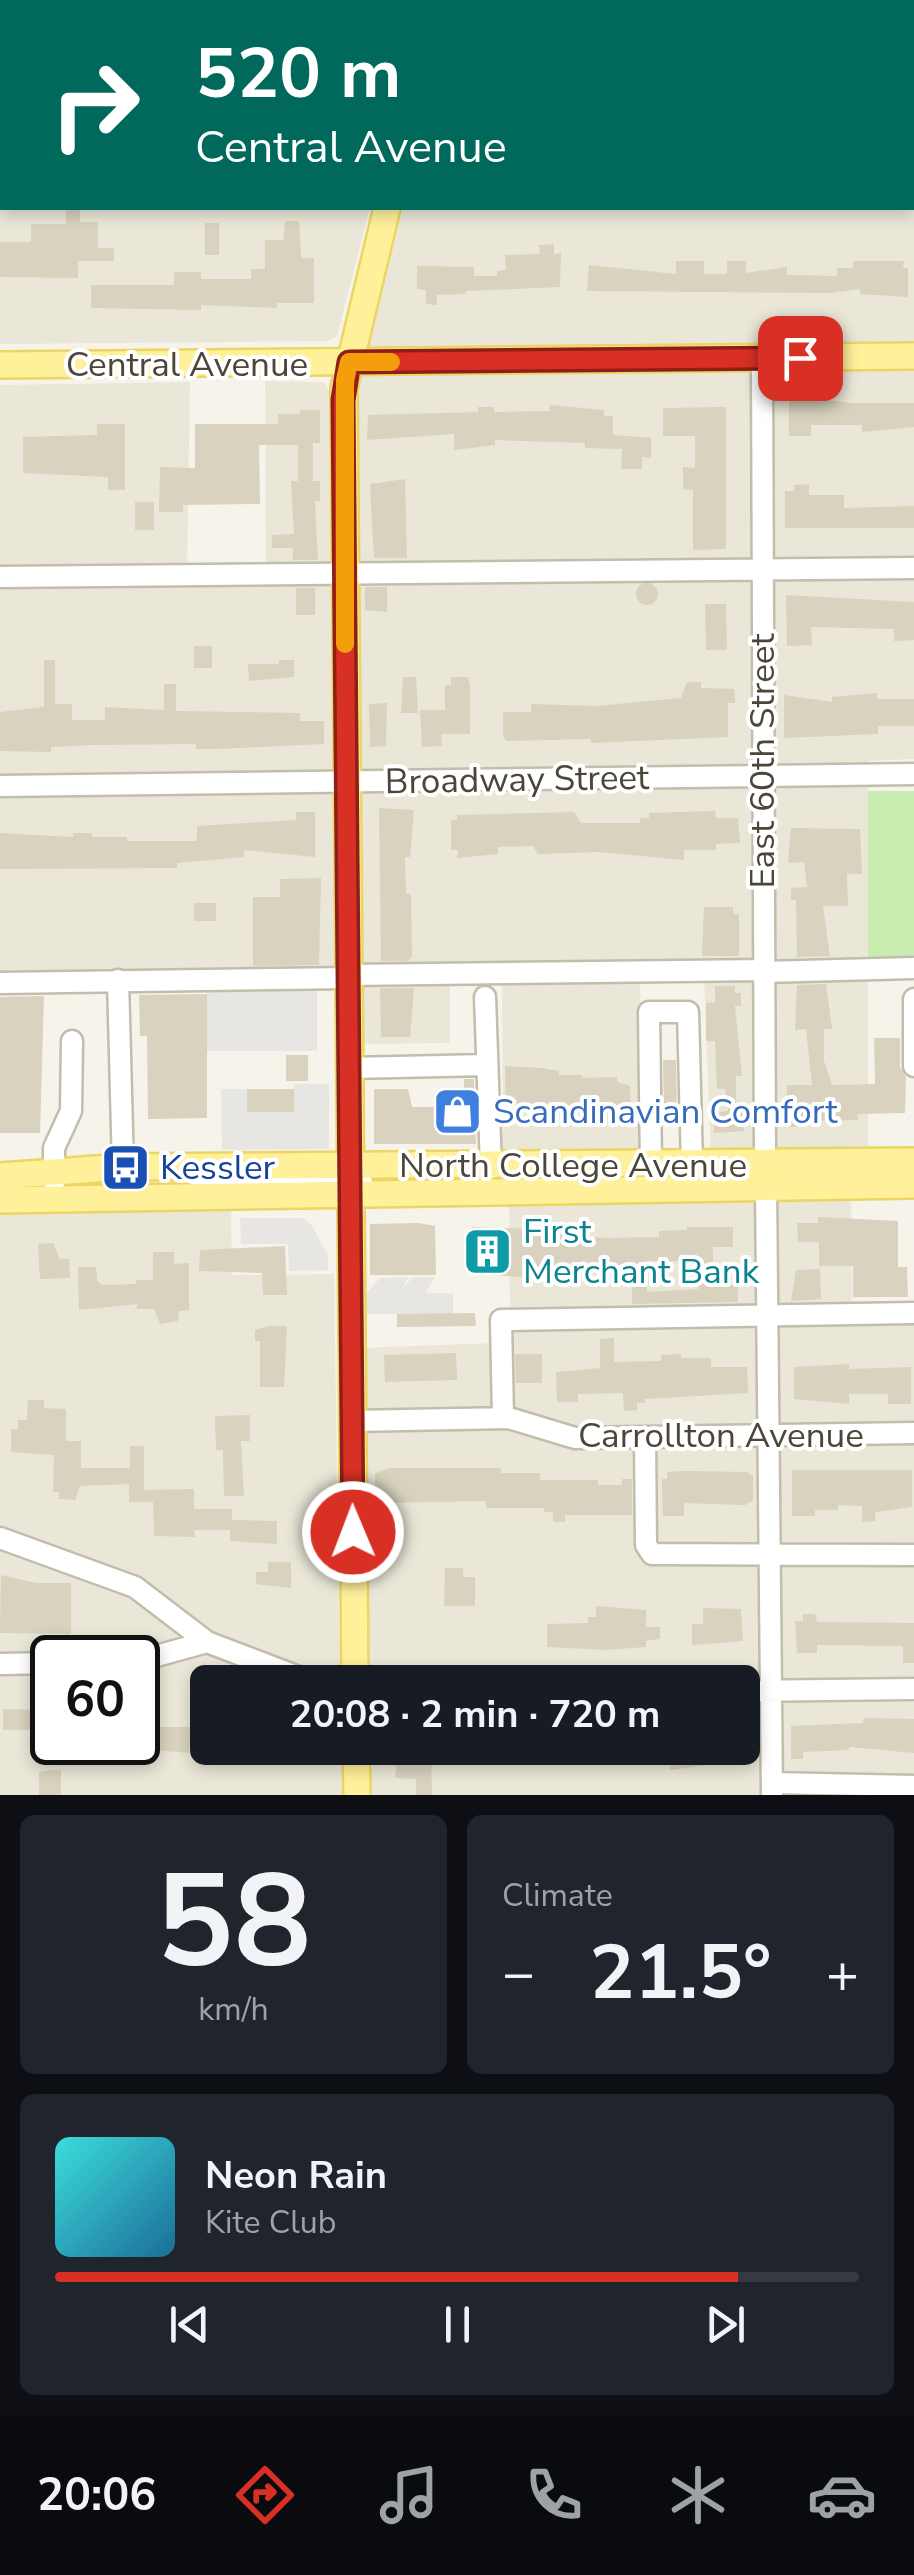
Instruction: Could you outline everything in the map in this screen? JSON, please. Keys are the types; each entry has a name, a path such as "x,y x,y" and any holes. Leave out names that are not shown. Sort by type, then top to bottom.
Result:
{"main road":[{"path":"354,1665 344,388 387,210"},
{"name":"Central Avenue","path":"0,365 914,356"},
{"name":"North College Avenue","path":"0,1200 54,1185 81,1170 123,1168 351,1181 766,1175 914,1162"},
{"name":"North College Avenue","path":"0,1176 54,1185 80,1199 172,1199 490,1168 692,1165 766,1175 914,1185"},
{"path":"356,1765 356,1795"}],"street":[{"name":"East 60th Street","path":"762,358 754,568 762,776 772,1789"},
{"path":"0,576 914,568"},
{"name":"Broadway Street","path":"0,786 914,774"},
{"path":"0,982 914,968"},
{"path":"118,980 123,1168"},
{"path":"485,997 490,1168"},
{"path":"914,999 914,1066"},
{"path":"651,1166 649,1012 688,1012 692,1165"},
{"path":"54,1185 54,1148 71,1111 72,1041"},
{"path":"350,1068 487,1064"},
{"name":"North College Avenue","path":"172,1168 220,1182 914,1173"},
{"name":"North College Avenue","path":"172,1199 220,1182"},
{"name":"North College Avenue","path":"0,1185 54,1185"},
{"path":"503,1418 500,1320 914,1314"},
{"name":"Carrollton Avenue","path":"352,1421 503,1418 574,1438 914,1433"},
{"path":"645,1437 646,1544 652,1554 914,1556"},
{"path":"0,1538 135,1586 207,1642 267,1665"},
{"path":"160,1655 207,1642"},
{"path":"0,1664 30,1664"},
{"path":"760,1691 914,1689"},
{"path":"772,1789 914,1786"}],"shaded area":[{"path":"0,210 369,210 337,336 328,341 0,344"},
{"path":"402,210 914,210 914,759 868,761 868,1154 711,1156 704,979 640,978 645,1158 503,1159 502,968 450,966 450,1043 358,1044 354,394"},
{"path":"265,381 324,382 330,393 335,975 0,976 0,385 190,382 187,570 266,570"},
{"path":"317,990 317,1051 207,1051 207,991"},
{"path":"294,1084 329,1084 329,1149 222,1150 221,1089 247,1089 248,1112 293,1112"},
{"path":"851,1190 852,1316 914,1316 914,1424 772,1425 774,1193"},
{"path":"757,1192 765,1795 367,1795 367,1765 760,1765 760,1665 366,1665 360,1348 494,1343 493,1312 510,1311 509,1196"},
{"path":"231,1209 232,1275 334,1274 340,1665 190,1665 190,1765 341,1765 342,1795 0,1795 0,1212"},
{"path":"240,1218 303,1218 328,1255 328,1270 289,1271 288,1244 241,1244"},
{"path":"408,1277 402,1289 413,1277 435,1277 426,1293 453,1293 453,1314 365,1314 365,1295 380,1278"},
{"path":"914,1441 914,1684 779,1685 774,1443"},
{"path":"914,1702 914,1795 781,1795 781,1703"}],"green space":[{"path":"868,791 914,791 914,963 868,964"}],"building":[{"path":"66,210 80,210 80,222 98,222 98,248 114,248 114,261 78,261 78,278 0,277 0,242 31,242 31,224 66,224"},
{"path":"285,221 299,221 301,258 314,258 314,303 277,303 277,308 201,305 201,310 91,308 91,285 174,285 174,272 201,272 201,279 251,279 251,269 265,269 265,240 283,240"},
{"path":"205,223 219,223 219,255 205,255"},
{"path":"554,244 554,254 561,253 560,287 437,295 437,305 426,304 426,290 417,289 417,266 474,267 474,276 497,276 497,271 506,270 505,255 540,254 539,245"},
{"path":"676,261 704,261 704,274 727,274 727,261 746,261 746,273 787,267 787,275 837,276 837,268 853,268 853,261 904,261 903,268 908,268 908,297 860,294 860,289 830,293 587,291 589,265 676,274"},
{"path":"789,395 850,403 914,403 914,427 862,432 862,425 811,425 811,436 789,436"},
{"path":"550,405 604,410 604,416 613,416 613,435 651,438 651,458 642,457 642,469 621,469 622,449 585,448 585,443 495,440 495,445 454,450 454,434 367,440 368,415 478,412 478,407 494,407 494,412 550,411"},
{"path":"726,407 726,549 693,550 693,490 683,489 683,467 695,468 695,436 663,436 663,408"},
{"path":"300,410 320,410 320,443 313,443 313,481 320,481 320,501 315,501 318,560 293,560 293,548 272,548 272,535 294,534 291,481 298,481 298,445 259,445 260,504 183,505 183,512 159,512 160,467 195,468 195,424 278,424 278,414 300,414"},
{"path":"97,424 125,424 125,490 108,490 108,477 23,473 23,437 97,435"},
{"path":"405,479 407,558 374,558 370,484"},
{"path":"809,484 809,495 844,495 844,508 914,506 914,528 785,528 785,491 794,491 794,485"},
{"path":"135,502 154,502 154,530 135,530"},
{"path":"647,583 655,586 655,602 647,605 639,602 636,594 639,586"},
{"path":"365,587 387,587 387,612 365,610"},
{"path":"296,588 315,588 315,615 296,615"},
{"path":"786,595 914,602 914,640 894,641 894,629 811,627 812,645 787,646"},
{"path":"705,604 726,604 727,650 706,650"},
{"path":"194,646 212,646 212,668 194,668"},
{"path":"44,660 55,660 55,704 72,704 72,720 105,720 105,707 164,710 164,684 176,684 176,711 300,713 300,721 324,721 324,744 216,749 196,749 196,744 93,745 51,747 51,752 0,751 0,712 44,707"},
{"path":"279,660 294,660 294,677 249,681 248,664 279,664"},
{"path":"403,677 416,677 418,713 401,713"},
{"path":"451,677 468,677 470,734 441,734 442,746 422,747 420,710 445,710 445,685 451,685"},
{"path":"687,682 701,682 701,688 734,689 735,703 728,703 728,737 591,743 591,739 506,741 503,735 503,712 531,712 531,704 596,706 681,698"},
{"path":"877,693 877,699 914,699 914,726 878,726 878,734 784,738 784,695 832,702 832,697"},
{"path":"387,703 386,746 370,747 369,704"},
{"path":"379,808 414,810 410,857 405,857 406,894 411,894 412,956 408,961 381,961"},
{"path":"715,811 716,818 738,818 740,843 716,844 716,850 684,850 684,860 599,852 538,854 533,846 498,847 498,854 457,858 458,850 451,850 451,820 457,820 457,815 574,812 581,823 640,823 640,818 649,818 649,813"},
{"path":"296,812 315,812 315,857 244,850 244,857 177,863 177,868 0,869 0,833 73,837 73,833 92,833 92,837 127,837 127,841 197,841 197,826 296,820"},
{"path":"791,828 860,829 862,874 847,874 848,906 823,906 830,956 797,957 796,900 791,900 791,888 807,887 804,862 788,863"},
{"path":"321,878 319,965 253,966 253,897 280,897 280,879"},
{"path":"194,903 216,903 216,921 194,921"},
{"path":"704,907 733,907 733,914 739,914 739,956 702,956"},
{"path":"826,984 832,1029 824,1029 824,1061 832,1085 875,1084 874,1038 900,1038 900,1067 906,1077 905,1113 857,1114 858,1120 807,1121 807,1127 787,1127 787,1085 812,1085 806,1029 795,1030 797,985"},
{"path":"715,986 735,986 735,993 741,993 741,1006 735,1006 742,1076 736,1076 736,1110 743,1113 744,1131 714,1133 714,1113 728,1111 725,1089 717,1089 715,1041 706,1041 706,1003 715,1002"},
{"path":"380,988 414,988 410,1037 381,1037"},
{"path":"207,994 207,1118 148,1119 147,1036 140,1036 139,995"},
{"path":"44,996 40,1133 0,1133 0,997"},
{"path":"286,1055 308,1055 308,1081 286,1081"},
{"path":"663,1060 676,1060 677,1110 664,1111"},
{"path":"505,1066 542,1068 582,1078 617,1077 617,1082 630,1086 631,1112 506,1113"},
{"path":"464,1079 474,1079 476,1144 374,1144 374,1089 408,1089 412,1107 448,1107 448,1090 464,1090"},
{"path":"247,1089 294,1089 294,1112 247,1112"},
{"path":"818,1217 898,1221 898,1267 907,1267 908,1297 853,1297 853,1266 819,1266 819,1242 798,1242 797,1223 818,1223"},
{"path":"370,1224 435,1226 436,1275 370,1275"},
{"path":"472,1227 538,1229 538,1234 609,1238 659,1237 659,1231 687,1227 733,1227 733,1247 713,1247 713,1274 738,1274 738,1302 632,1304 632,1271 625,1269 573,1268 573,1280 472,1274","holes":["645,1261 698,1261 698,1289 647,1292"]},
{"path":"53,1243 60,1259 69,1259 70,1278 40,1279 38,1244"},
{"path":"285,1246 287,1295 263,1295 262,1273 199,1271 200,1250"},
{"path":"153,1252 174,1252 174,1264 189,1263 189,1310 179,1311 178,1321 160,1324 154,1309 137,1309 137,1304 79,1310 78,1267 96,1267 97,1281 102,1285 136,1284 136,1280 153,1280"},
{"path":"820,1269 821,1299 791,1301 796,1270"},
{"path":"475,1313 476,1326 397,1327 397,1314"},
{"path":"287,1326 284,1387 260,1387 260,1341 255,1341 255,1330"},
{"path":"614,1338 614,1362 661,1361 661,1355 681,1354 681,1358 711,1358 711,1367 747,1367 748,1393 645,1399 645,1403 637,1403 637,1410 624,1411 623,1393 578,1394 578,1402 557,1402 556,1372 600,1368 600,1339"},
{"path":"456,1353 457,1380 385,1382 384,1355"},
{"path":"515,1354 542,1354 542,1383 516,1383"},
{"path":"849,1364 849,1369 911,1367 911,1404 888,1404 888,1394 849,1394 849,1404 794,1399 794,1367"},
{"path":"28,1400 44,1400 44,1408 66,1409 66,1441 81,1441 81,1468 130,1468 130,1446 144,1446 144,1490 194,1489 194,1509 232,1509 232,1520 277,1521 277,1544 230,1541 230,1530 194,1530 195,1537 154,1536 153,1502 129,1502 129,1484 80,1486 75,1500 59,1499 59,1492 53,1492 54,1455 11,1452 11,1429 18,1429 18,1420 27,1420"},
{"path":"250,1415 250,1441 241,1441 244,1496 224,1496 223,1450 216,1450 215,1416"},
{"path":"388,1468 501,1468 501,1473 540,1473 540,1480 598,1480 598,1485 622,1485 622,1479 632,1479 632,1515 565,1515 565,1522 553,1522 553,1512 544,1512 544,1508 486,1508 486,1501 382,1503 382,1494 375,1494 375,1474"},
{"path":"792,1470 912,1470 912,1507 875,1512 875,1521 862,1522 862,1506 838,1505 838,1510 815,1510 815,1516 792,1516"},
{"path":"667,1472 747,1472 753,1476 753,1501 745,1505 684,1503 684,1516 663,1516 662,1479 667,1479"},
{"path":"268,1562 291,1562 291,1588 256,1584 256,1572 268,1572"},
{"path":"445,1568 463,1568 463,1577 475,1577 475,1606 444,1606"},
{"path":"1,1575 36,1583 71,1583 71,1634 0,1633"},
{"path":"596,1606 646,1610 646,1627 660,1627 660,1639 646,1641 646,1647 605,1650 547,1647 547,1624 588,1623 588,1617 596,1617"},
{"path":"703,1608 741,1609 743,1641 692,1645 692,1624 703,1624"},
{"path":"803,1614 815,1614 817,1622 914,1623 914,1663 903,1663 903,1646 817,1645 817,1653 797,1653 795,1621 803,1621"},
{"path":"3,1709 30,1710 30,1730 3,1730"},
{"path":"864,1718 914,1719 914,1753 849,1747 803,1752 803,1759 791,1759 791,1726 863,1723"},
{"path":"160,1727 190,1727 189,1753 160,1751"},
{"path":"397,1765 431,1765 432,1795 416,1795 416,1779 395,1778"},
{"path":"670,1765 708,1765 670,1770"},
{"path":"61,1770 61,1795 39,1795 39,1772"}],"slow traffic":[{"path":"345,644 345,380 349,362 391,362"}],"place":[{"name":"Scandinavian Comfort","path":"458,1111"},
{"name":"Kessler","path":"125,1167"},
{"name":"First Merchant Bank","path":"488,1251"}],"route":[{"path":"353,1532 343,400 349,362 800,358"}]}
